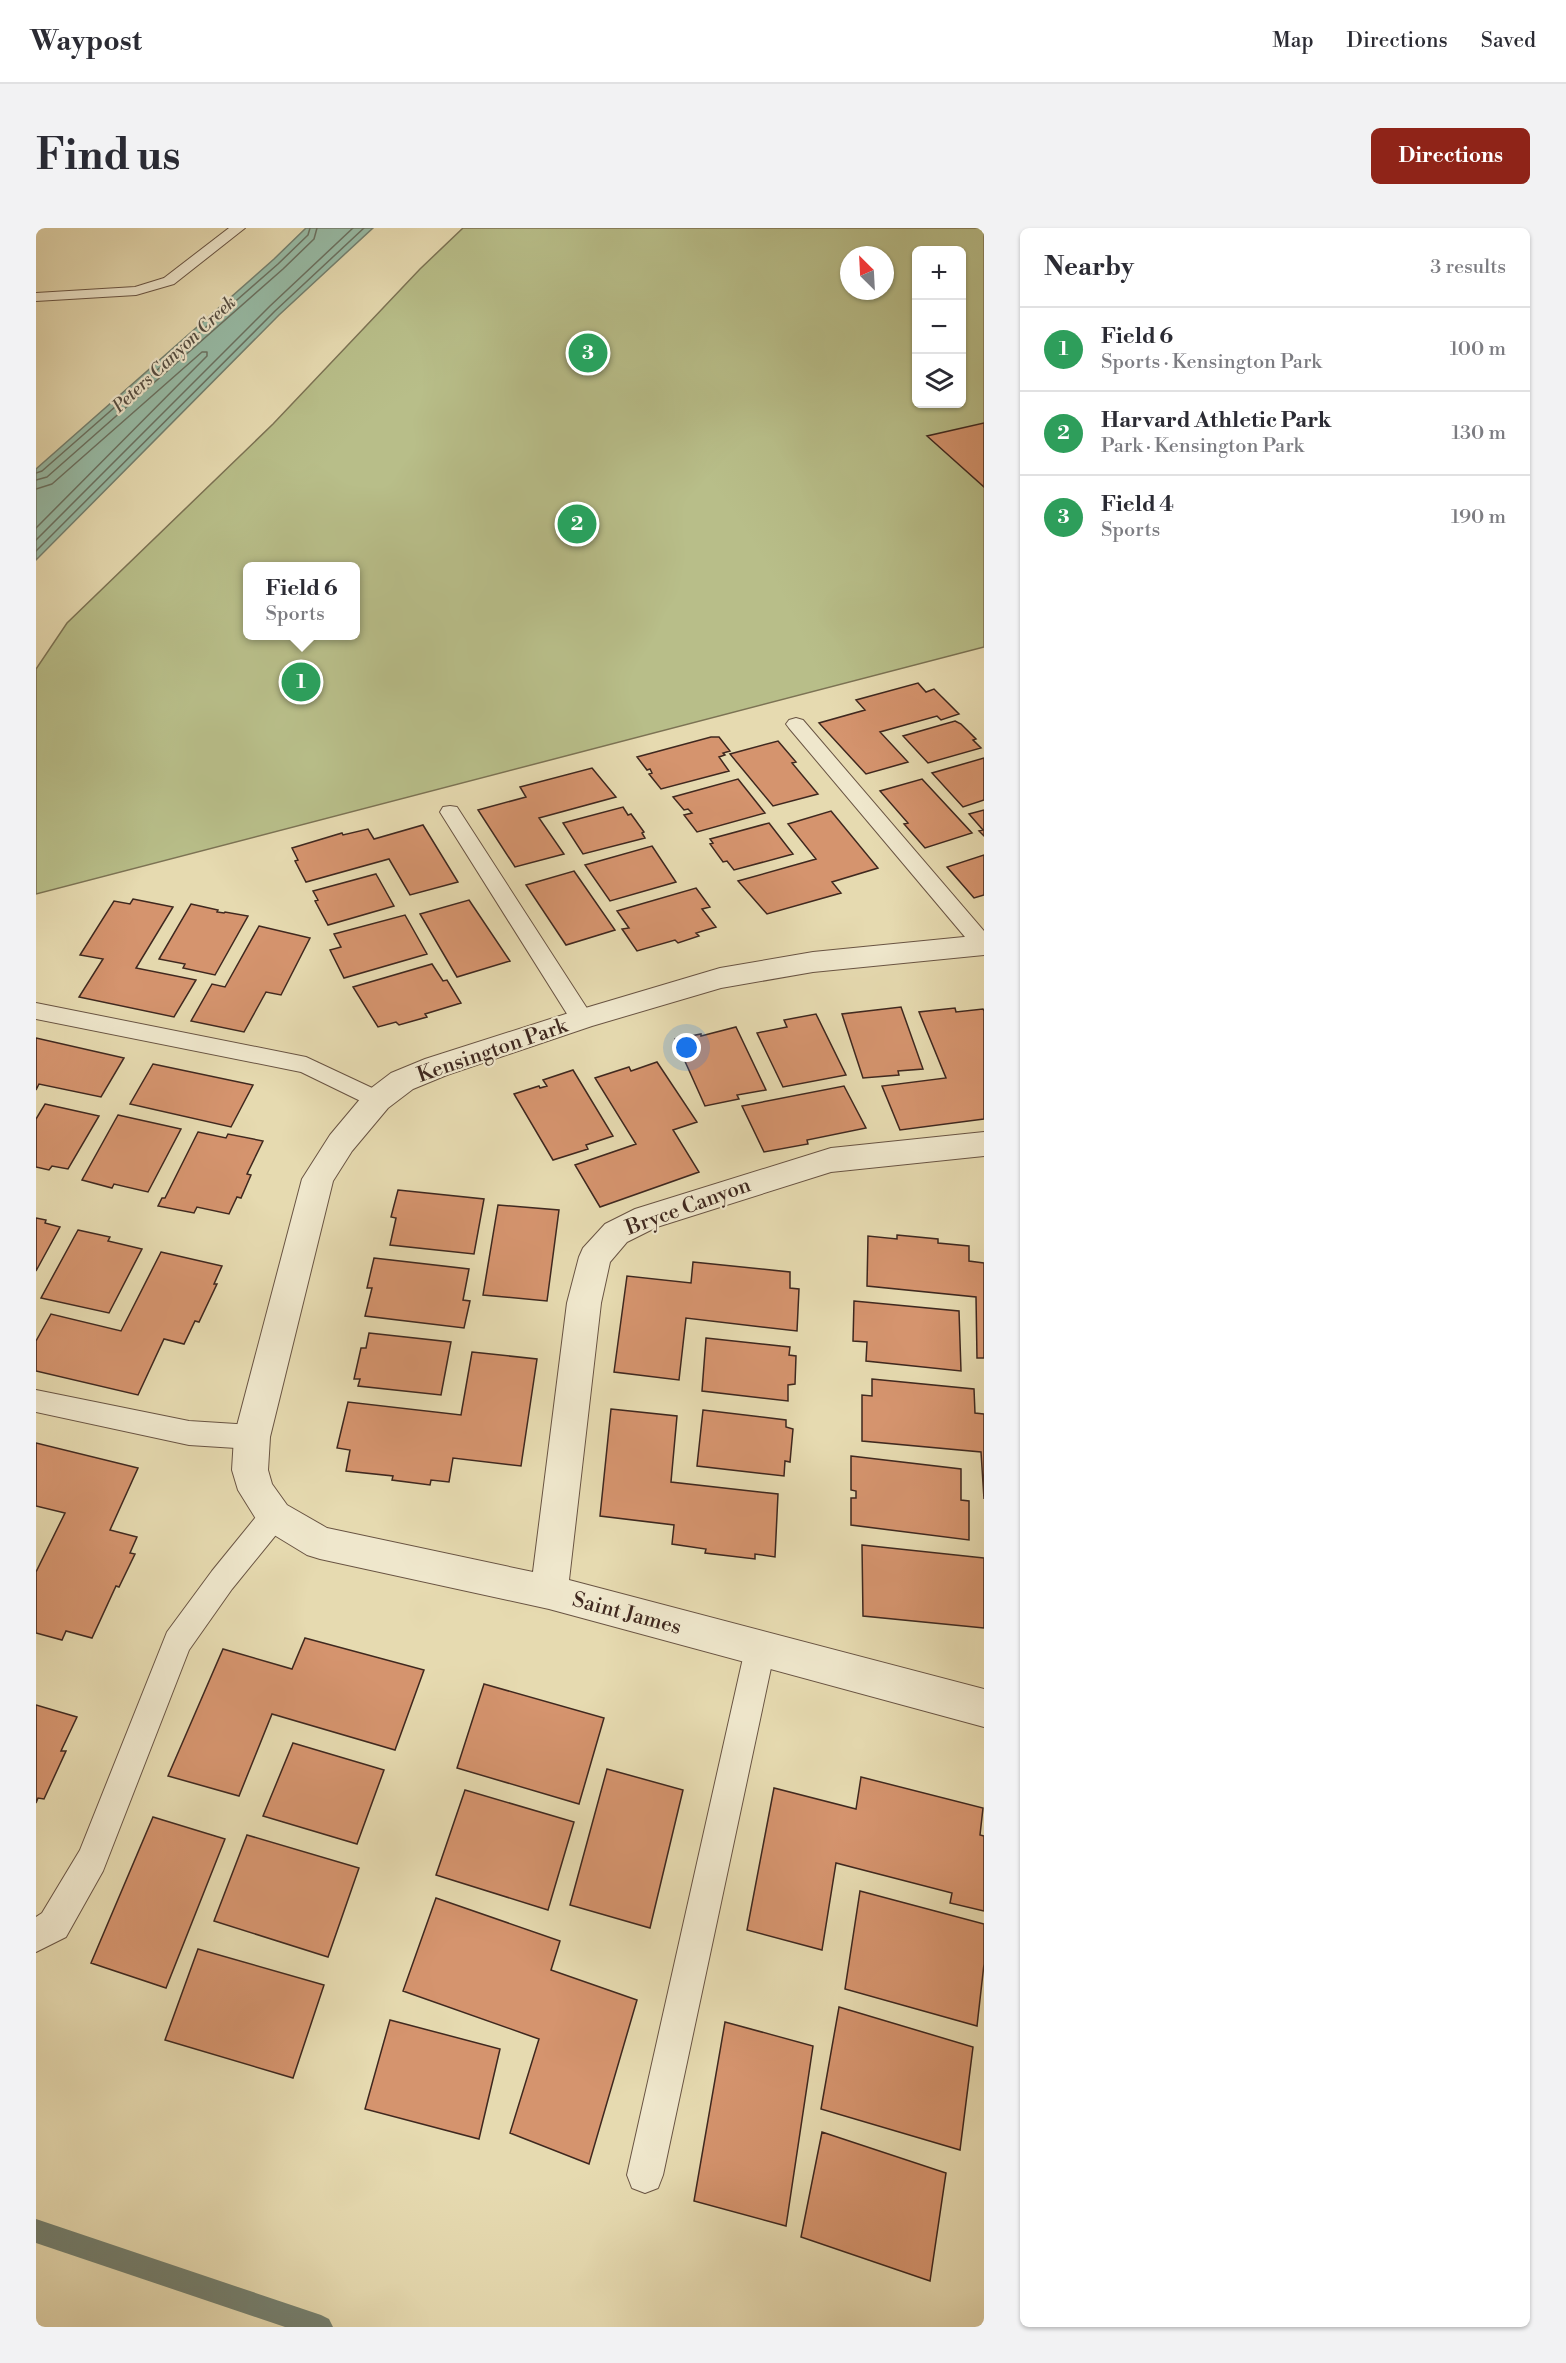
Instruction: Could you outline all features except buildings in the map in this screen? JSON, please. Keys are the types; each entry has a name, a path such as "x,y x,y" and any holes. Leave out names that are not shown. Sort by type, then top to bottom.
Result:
{"street":[{"name":"Kensington Park","path":"274,1516 256,1490 250,1470 252,1437 318,1179 340,1143 377,1100 402,1081 435,1067 582,1019 732,976 813,962 984,945"},
{"name":"Bryce Canyon","path":"549,1592 584,1303 595,1257 616,1233 645,1218 831,1160 984,1144"},
{"name":"Saint James","path":"274,1516 320,1543 549,1592 984,1707"}],"lane":[{"path":"36,297 136,291 169,281 238,228"},
{"path":"796,724 984,945"},
{"path":"450,812 582,1019"},
{"path":"36,1011 306,1065 377,1100"},
{"path":"36,1401 189,1433 252,1437"},
{"path":"36,1936 54,1925 92,1860 177,1642 222,1580 274,1516"},
{"path":"645,2175 760,1649"}],"shaded area":[{"path":"463,228 984,228 984,647 36,894 36,669 67,623 273,424 420,269"}],"water":[{"name":"Peters Canyon Creek","path":"306,228 373,228 279,315 36,560 36,469 274,259"}],"waterway":[{"path":"36,2231 321,2327"}],"place":[{"name":"Field 4","path":"588,353"},
{"name":"Harvard Athletic Park","path":"577,524"},
{"name":"Field 6","path":"301,682"}]}
